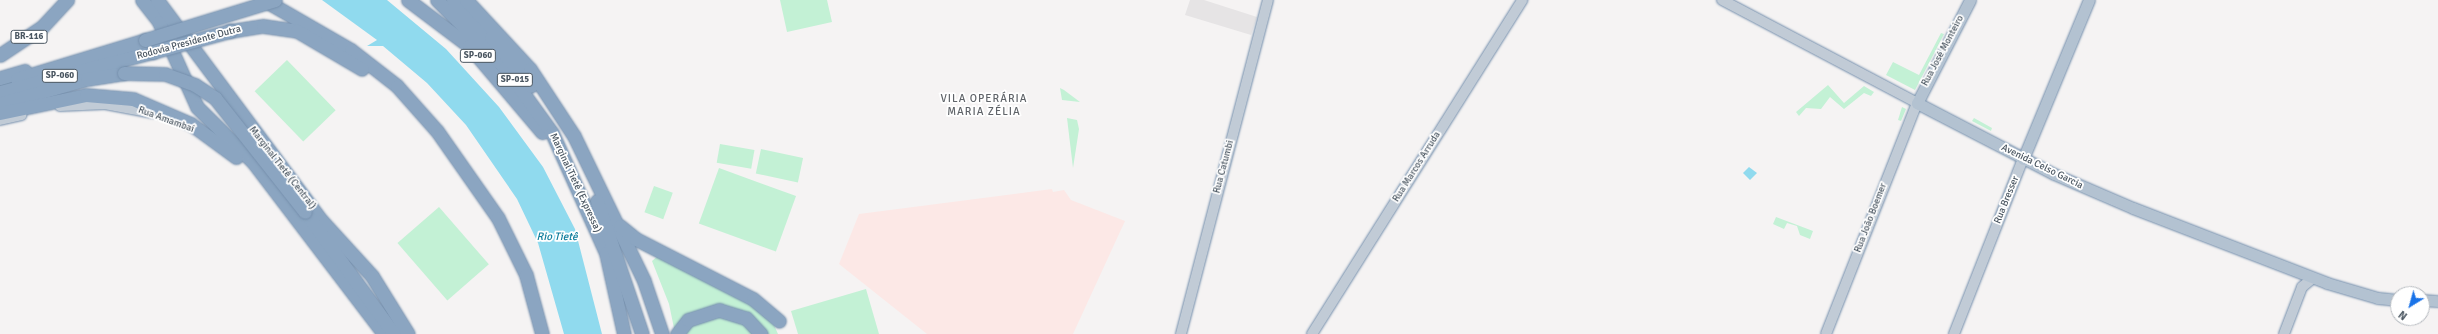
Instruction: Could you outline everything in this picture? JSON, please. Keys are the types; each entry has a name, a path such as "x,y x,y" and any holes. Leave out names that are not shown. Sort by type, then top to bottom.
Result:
{"highway":[{"name":"BR-116","path":"0,55 28,38 55,14 67,0"},
{"path":"142,0 158,22 188,95 253,162 265,181 384,334"},
{"name":"Marginal Tietê (Central)","path":"157,0 318,215 376,282 408,334"},
{"path":"264,0 352,50 410,102 481,190 529,284 542,334"},
{"name":"Rodovia Presidente Dutra","path":"0,84 275,0"},
{"name":"SP-060","path":"408,0 469,46 537,124 573,176"},
{"name":"Marginal Tietê (Expressa)","path":"437,0 475,35 533,103 573,176 608,259 624,334"},
{"path":"445,0 464,5 522,74 572,149 614,245 642,334"},
{"path":"452,0 464,5 536,78 574,136 630,251 662,334"},
{"name":"Rodovia Presidente Dutra","path":"0,92 230,31 263,26 304,33 410,102"},
{"path":"0,78 78,60"},
{"path":"0,104 87,79 124,74 165,74 195,85 215,98 308,215 373,290 401,334"},
{"path":"0,113 86,95 111,96 159,108 212,138 265,181"},
{"path":"308,215 394,334"},
{"path":"616,223 636,239 753,299 779,321"},
{"path":"630,251 630,269 651,334"},
{"path":"519,265 534,334"},
{"path":"677,334 688,320 719,310 746,318 761,334"}],"main road":[{"name":"Rua Catumbi","path":"1181,334 1268,0"},
{"name":"Rua Marcos Arruda","path":"1312,334 1522,0"},
{"name":"Avenida Celso Garcia","path":"1722,0 2023,159 2133,208 2300,274 2378,298 2390,299"},
{"name":"Rua José Monteiro","path":"1917,103 1970,0"},
{"name":"Rua Bresser","path":"1954,334 2023,159 2089,0"},
{"name":"Rua João Boemer","path":"1826,334 1917,103"},
{"name":"Rua Amambaí","path":"0,120 72,104 119,106 161,115 212,138"},
{"path":"2284,334 2302,287 2300,274"},
{"path":"2302,287 2313,278"}],"shaded area":[{"path":"1190,0 1204,0 1257,17 1251,35 1185,15"},
{"path":"1052,189 1053,192 1064,190 1071,200 1125,221 1073,334 927,334 839,264 859,214"}],"green space":[{"path":"780,0 827,0 832,22 787,32"},
{"path":"1941,33 1944,34 1915,90 1886,75 1893,62 1919,75"},
{"path":"287,60 336,110 303,142 255,91"},
{"path":"1828,85 1844,103 1864,86 1874,92 1871,96 1864,93 1844,109 1830,97 1821,109 1806,108 1799,116 1796,112"},
{"path":"1060,88 1064,90 1080,102 1062,100"},
{"path":"1902,107 1906,109 1901,121 1898,120"},
{"path":"1067,118 1077,120 1079,129 1073,168"},
{"path":"1974,118 1992,128 1991,131 1972,121"},
{"path":"720,144 754,150 751,169 717,163"},
{"path":"761,149 803,158 798,182 756,173"},
{"path":"719,168 796,196 776,251 699,223"},
{"path":"654,186 673,193 663,219 644,212"},
{"path":"439,207 489,264 447,300 397,243"},
{"path":"1776,217 1813,231 1810,239 1800,235 1797,226 1787,223 1784,229 1773,224"},
{"path":"660,254 748,302 774,325 778,334 680,334 674,328 669,304 652,261"},
{"path":"866,289 879,334 798,334 791,311"}],"water":[{"name":"Rio Tietê","path":"322,0 387,0 446,49 499,107 543,167 575,229 602,334 564,334 538,243 517,199 466,125 427,83 383,46 367,46 377,40"},
{"path":"1749,167 1757,173 1750,180 1743,173"}],"district":[{"name":"VILA OPERÁRIA MARIA ZÉLIA","path":"984,106"}]}
